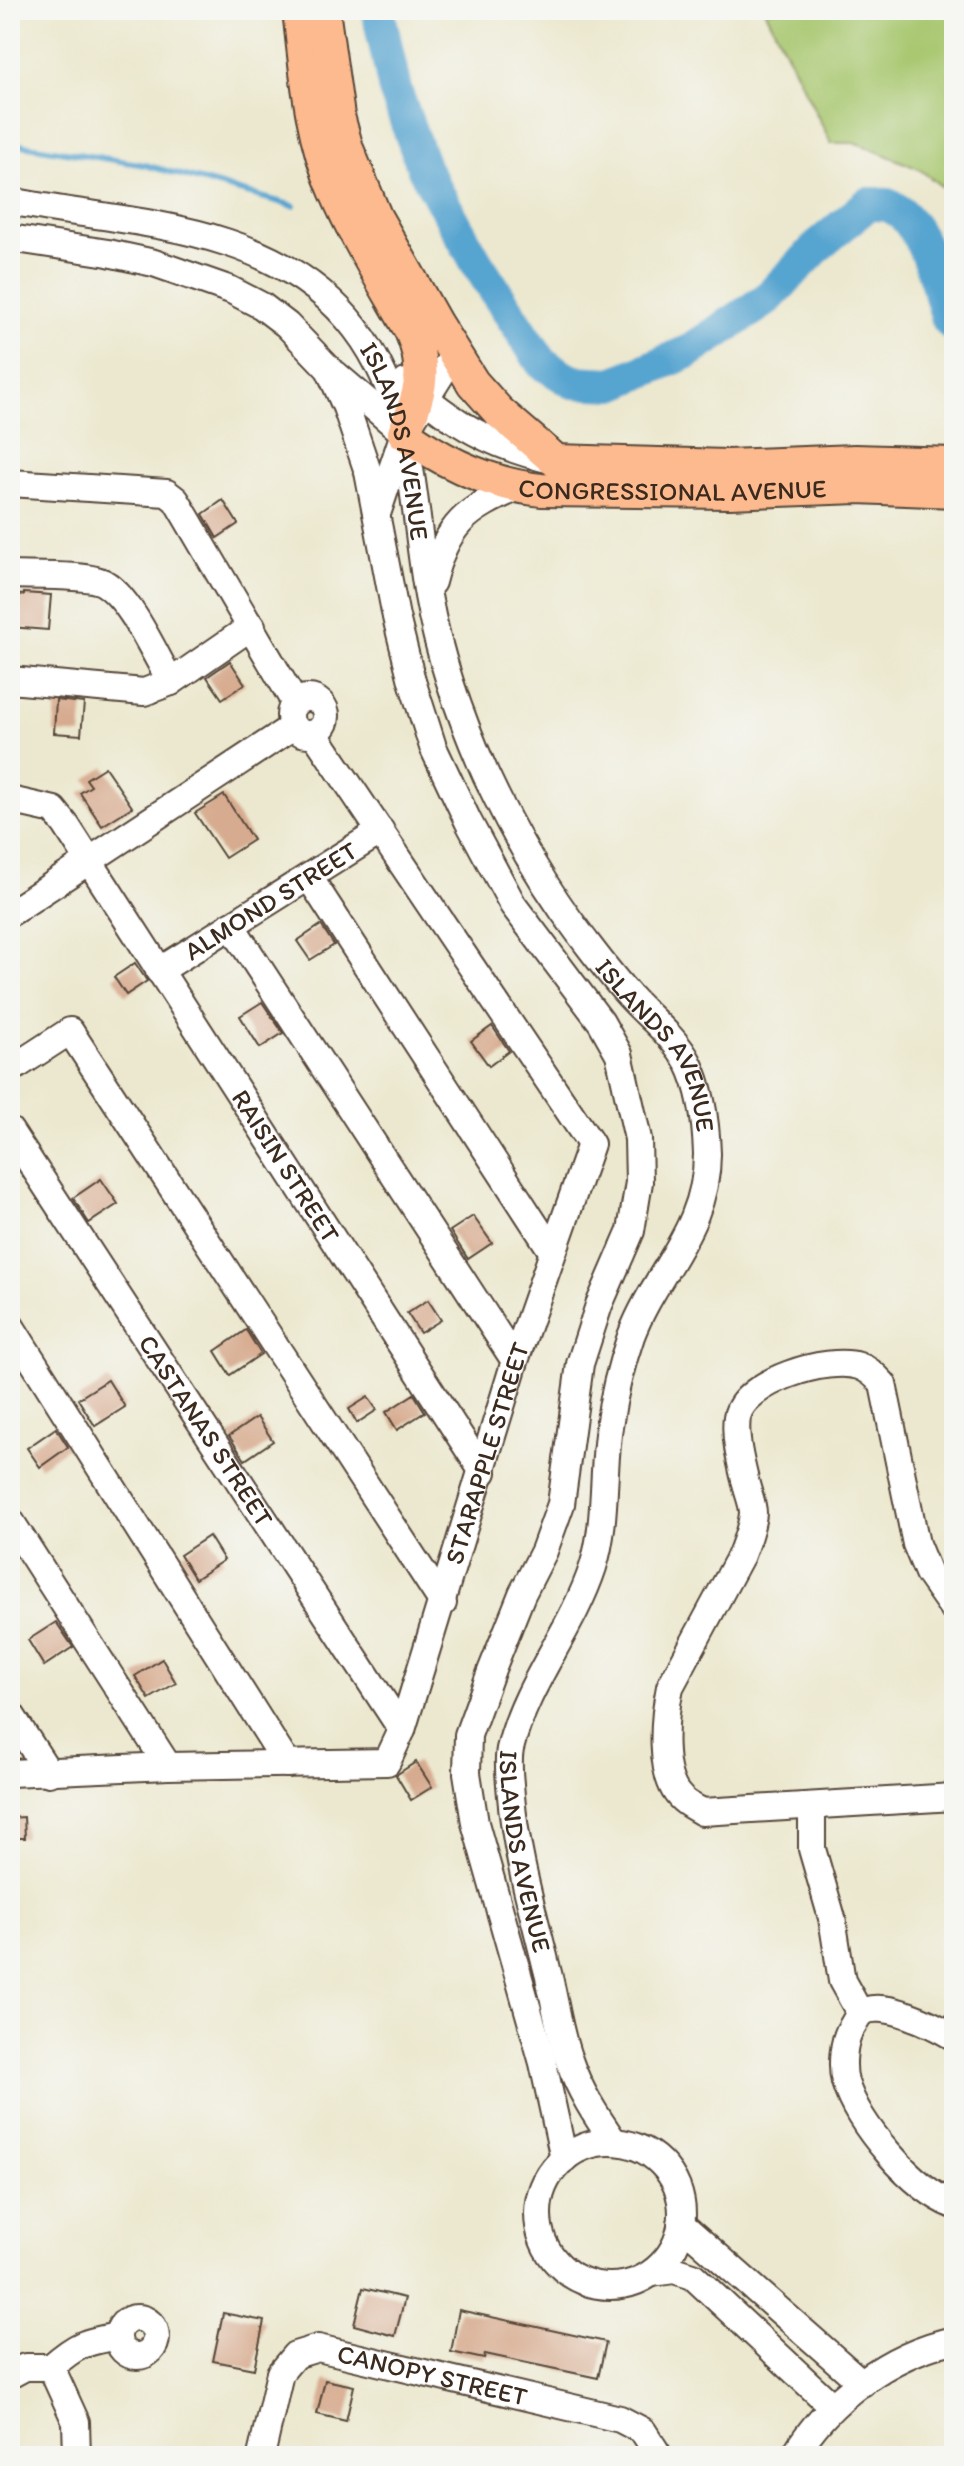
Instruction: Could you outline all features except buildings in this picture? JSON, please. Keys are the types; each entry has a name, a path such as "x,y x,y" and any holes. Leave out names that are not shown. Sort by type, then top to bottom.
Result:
{"main road":[{"path":"299,10 308,91 322,156 353,227 416,343 422,366 421,395 404,433"},
{"name":"CONGRESSIONAL AVENUE","path":"323,10 338,116 358,179 382,229 454,354 487,399 556,461 727,466 855,461 954,464"},
{"name":"CONGRESSIONAL AVENUE","path":"404,433 442,459 519,487 568,492 730,492 858,487 954,491"}],"street":[{"name":"ISLANDS AVENUE","path":"10,201 184,230 274,260 345,315 371,350 396,406 404,433 429,597 449,677 470,737 503,811 543,885 628,995 686,1057 697,1086 705,1122 707,1159 702,1198 684,1243 653,1289 632,1334 608,1429 593,1566 524,1706 508,1756 520,1862 569,2062 580,2087 614,2142"},
{"name":"ISLANDS AVENUE","path":"10,238 108,253 154,263 207,280 262,306 287,325 329,369 359,440 377,514 396,617 429,735 449,784 513,905 601,1022 619,1054 638,1139 639,1182 631,1231 599,1305 580,1364 561,1504 544,1551 522,1594 468,1735 467,1773 475,1823 543,2063 564,2159"},
{"name":"CONGRESSIONAL AVENUE","path":"371,350 421,395 456,421 501,446 556,461"},
{"path":"421,395 454,354"},
{"name":"CONGRESSIONAL AVENUE","path":"329,369 404,433"},
{"path":"377,514 404,433 456,421"},
{"path":"10,483 167,493 176,500 252,626 301,721 381,831"},
{"path":"429,597 443,544 458,524 475,509 519,487"},
{"path":"10,575 104,582 125,603 171,682"},
{"path":"10,680 144,692 171,682 252,626"},
{"path":"10,913 301,721"},
{"name":"RAISIN STREET","path":"10,800 54,810 91,860 159,971 483,1472"},
{"name":"ALMOND STREET","path":"159,971 381,831"},
{"name":"STARAPPLE STREET","path":"287,1764 387,1762 402,1730 515,1361 591,1144 381,831"},
{"path":"309,877 552,1251"},
{"path":"513,905 543,885"},
{"path":"231,925 515,1361"},
{"path":"10,1070 70,1031 443,1603"},
{"name":"CASTANAS STREET","path":"10,1131 402,1730"},
{"path":"10,1325 287,1764"},
{"path":"954,1610 928,1573 916,1544 883,1384 873,1373 857,1365 833,1363 763,1385 745,1400 737,1415 738,1440 753,1510 749,1532 741,1555 670,1687 666,1706 666,1765 671,1785 681,1799 702,1812 954,1797"},
{"path":"10,1520 168,1766"},
{"path":"10,1713 49,1773"},
{"path":"10,1773 287,1764"},
{"path":"812,1807 812,1849 826,1894 842,1981 860,2013"},
{"path":"954,2037 915,2016 870,2009 860,2013 845,2038 845,2081 879,2144 908,2173 954,2205"},
{"path":"652,2273 671,2251 681,2224 679,2194 666,2168 651,2155 633,2146 614,2142 587,2146 564,2159 550,2174 540,2202 540,2232 547,2250 560,2266 576,2278 594,2285 614,2286 634,2282 652,2273 674,2270 693,2276 832,2406"},
{"path":"681,2224 862,2383"},
{"path":"10,2375 25,2367 51,2367 70,2350 84,2343 118,2336"},
{"path":"794,2456 832,2406 862,2383 887,2366 933,2344 954,2340"},
{"name":"CANOPY STREET","path":"261,2456 280,2373 295,2355 318,2348 620,2419 643,2431 659,2456"},
{"path":"51,2367 76,2422 77,2456"}],"green space":[{"path":"765,10 954,10 954,196 919,169 857,143 831,143"}],"waterway":[{"path":"378,10 395,90 424,169 477,263 542,363 573,382 613,384 688,352 766,300 819,245 868,204 887,205 910,223 927,254 948,319 954,326"},
{"path":"10,143 145,165 294,206"}]}
